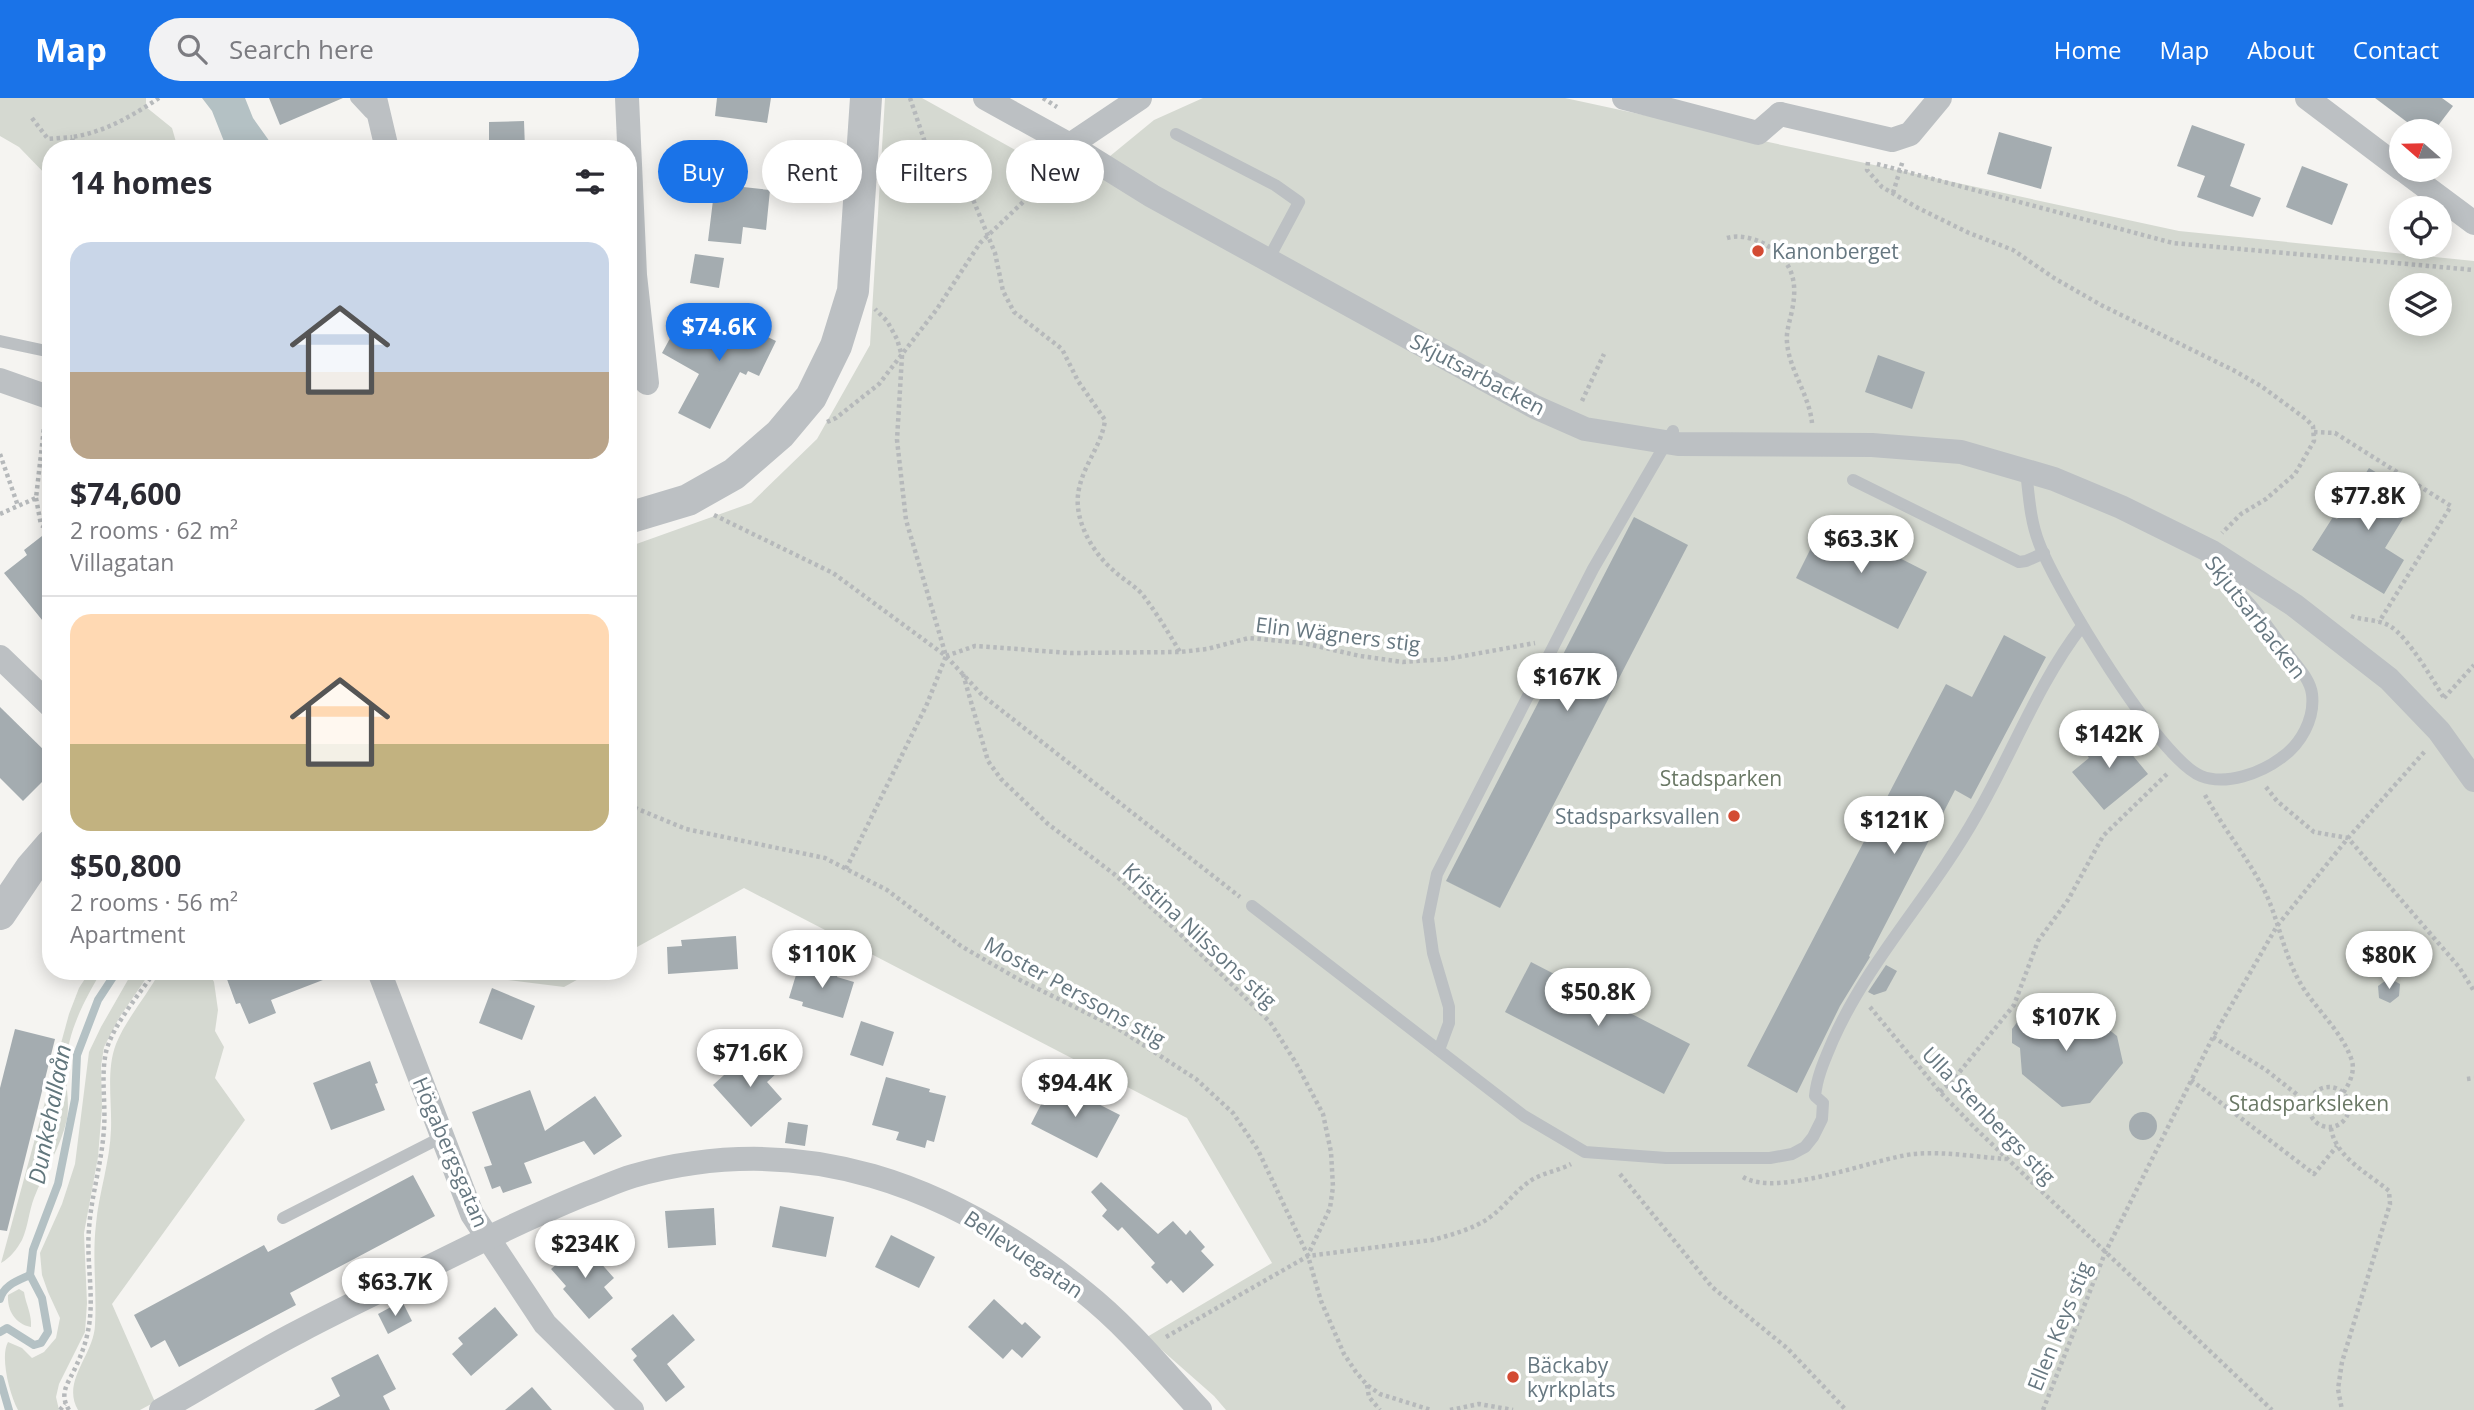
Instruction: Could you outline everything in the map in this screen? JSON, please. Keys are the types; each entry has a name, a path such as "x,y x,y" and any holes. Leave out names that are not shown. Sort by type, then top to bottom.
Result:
{"street":[{"path":"627,98 629,140"},
{"path":"637,515 688,500 734,474 780,434 811,397 836,346 853,291 866,98"},
{"name":"Skjutsarbacken","path":"985,98 1061,140"},
{"path":"1077,140 1140,98"},
{"path":"1624,98 1758,133 1776,106 1885,139 1897,139 1910,134 1940,98"},
{"path":"2307,98 2389,159"},
{"path":"377,108 385,140"},
{"name":"Skjutsarbacken","path":"1104,166 1152,196 1535,407 1585,429 1744,446 1811,444 1961,452 2054,478 2110,502 2207,550"},
{"path":"2419,182 2474,223"},
{"path":"637,293 647,383"},
{"path":"0,380 42,395"},
{"path":"2207,550 2294,605 2389,679 2439,731 2474,780"},
{"path":"0,657 42,697"},
{"path":"0,914 42,855"},
{"name":"Högabergsgatan","path":"382,980 472,1214 545,1324 632,1410"},
{"name":"Bellevuegatan","path":"161,1410 299,1331 487,1238 631,1177 681,1165 740,1158 789,1159 838,1167 903,1185 971,1216 1013,1241 1085,1293 1145,1350 1200,1410"}],"lane":[{"path":"356,98 370,113 377,108"},
{"path":"1176,134 1275,185 1300,202 1268,260"},
{"path":"0,341 42,350"},
{"path":"1439,1050 1449,1023 1449,1007 1433,953 1428,918 1437,873 1593,569 1670,436"},
{"path":"2026,471 2030,513 2044,553 2082,626 2140,713 2181,761 2193,772 2205,777"},
{"path":"1853,480 2019,562 2044,553"},
{"name":"Skjutsarbacken","path":"2205,777 2224,779 2257,771 2282,758 2300,741 2309,720 2312,694 2304,676 2249,604 2217,568 2207,550"},
{"path":"1252,906 1524,1116 1585,1152 1666,1158 1770,1158 1792,1154 1805,1147 1822,1119 1823,1103 1815,1096 1819,1073 1858,991 1975,818 2057,664 2082,626"},
{"path":"284,1218 442,1137"}],"path":[{"path":"32,118 48,139 72,137 97,132 135,114 159,98"},
{"path":"910,98 934,169 951,185 972,197 989,234 1003,291 1014,312 1062,349 1078,381 1105,420 1104,432 1082,474 1077,498 1082,525 1096,554 1141,593 1180,652"},
{"path":"1856,159 2173,243 2474,270"},
{"path":"1868,162 1867,170 1873,179 1893,193 1959,228 2013,250 2101,305 2234,370 2261,386 2313,426 2314,441 2295,474 2266,499 2241,514 2207,550"},
{"path":"1893,193 1902,163"},
{"path":"818,426 836,418 879,384 937,309 979,243 1023,203"},
{"path":"1727,238 1735,236 1765,244 1787,262 1793,274 1796,286 1786,340 1790,359 1811,408 1812,428"},
{"path":"846,869 927,705 946,656 906,520 897,440 902,356 897,339 887,321 871,307"},
{"path":"1581,402 1604,354"},
{"path":"2314,432 2335,433 2451,506 2379,622"},
{"path":"42,446 36,498 42,526"},
{"path":"0,454 18,506"},
{"path":"0,514 36,498"},
{"path":"713,514 833,573 946,656 982,695 1252,906"},
{"name":"Elin Wägners stig","path":"946,656 975,646 1071,653 1180,652 1207,649 1249,638 1303,643 1360,656 1403,662 1447,659 1560,637"},
{"path":"2444,698 2474,665"},
{"name":"Kristina Nilssons stig","path":"963,674 988,761 1001,779 1048,824 1114,874 1176,930 1270,1023 1296,1063 1323,1114 1331,1152 1334,1187 1330,1208 1308,1256"},
{"name":"Ellen Keys stig","path":"2043,1410 2105,1253 2213,1037 2277,926 2348,838 2431,746 2439,731"},
{"path":"1940,1091 1953,1080 2014,1005 2038,941 2068,900 2103,836 2181,761"},
{"path":"2257,771 2277,801 2314,832 2348,838 2459,967 2474,991"},
{"path":"2205,777 2203,793 2235,840 2267,897 2289,961 2303,988 2344,1044 2352,1060 2352,1072 2343,1093"},
{"name":"Moster Perssons stig","path":"637,809 686,829 825,858 887,890 961,946 1018,979 1117,1028 1196,1079 1233,1112 1258,1150 1308,1256 1321,1301 1345,1354 1367,1385 1380,1394 1430,1410"},
{"path":"69,1410 65,1404 64,1388 76,1367 89,1331 89,1228 100,1171 104,1129 103,1070 108,1047 121,1021 149,980"},
{"name":"Ulla Stenbergs stig","path":"1858,991 1940,1091 2007,1160 2272,1410"},
{"path":"2213,1037 2266,1070 2309,1104"},
{"path":"2467,1079 2474,1078"},
{"path":"2191,1080 2314,1174 2337,1146"},
{"path":"2338,1088 2343,1093 2350,1106 2348,1116 2341,1124 2331,1128 2320,1126 2312,1119 2309,1104 2318,1090 2338,1088"},
{"path":"2331,1128 2333,1139 2341,1152 2389,1191 2390,1204 2342,1362 2338,1389 2342,1410"},
{"path":"1145,1350 1308,1256 1451,1235 1489,1217 1526,1183 1538,1176 1560,1170 1585,1152"},
{"path":"1604,1154 1712,1287 1787,1349 1846,1410"},
{"path":"1718,1156 1749,1181 1769,1184 1847,1171 1913,1154 2007,1160"},
{"path":"1367,1385 1369,1398 1380,1410"},
{"path":"60,1410 65,1404"},
{"path":"1401,1410 1409,1404"},
{"path":"1450,1410 1479,1404 1513,1410"}],"green space":[{"path":"0,98 146,98 146,107 172,128 175,140 42,140 42,171 19,147 0,136"},
{"name":"Stadsparken","path":"885,98 922,98 1006,145 1006,203 1104,203 1104,161 1154,120 1203,98 1565,98 2179,231 2389,252 2389,259 2474,261 2474,1410 1226,1410 1214,1396 1147,1337 1272,1263 1187,1118 744,888 637,947 637,544 751,503 817,439 870,345 879,203 992,203 992,140 882,140"},
{"path":"84,980 97,980 83,1004 67,1054 67,1119 57,1149 34,1198 22,1240 13,1253 1,1263 69,1014"},
{"path":"128,980 145,980 119,1018 104,1047 98,1157 84,1233 87,1303 85,1332 59,1384 56,1397 59,1410 18,1410 7,1375 6,1348 8,1342 22,1348 32,1358 44,1352 56,1338 60,1318 42,1275 40,1253 62,1204 75,1164 89,1052"},
{"path":"154,980 213,980 218,1010 215,1031 224,1047 215,1078 245,1120 112,1304 155,1402 140,1410 78,1410 73,1389 90,1347 95,1325 95,1237 110,1141 110,1075 113,1054 125,1026"},
{"path":"509,980 577,980 564,987"},
{"path":"19,1289 24,1292 31,1327 16,1320 9,1306 8,1295"}],"shaded area":[{"path":"202,98 245,98 253,118 269,140 223,140 212,111"}],"building":[{"path":"269,98 343,98 280,125"},
{"path":"717,98 771,98 767,123 715,116"},
{"path":"2375,98 2442,98 2453,106 2443,119 2403,119"},
{"path":"524,121 525,140 489,140 489,122"},
{"path":"2192,125 2245,144 2230,186 2261,198 2253,217 2197,197 2205,176 2177,166"},
{"path":"1999,132 2052,147 2041,189 1987,174"},
{"path":"2302,166 2348,184 2332,225 2286,207"},
{"path":"748,188 762,189 762,203 769,203 766,230 743,227 741,244 708,241 713,203 748,203"},
{"path":"695,254 724,258 719,288 690,283"},
{"path":"730,303 756,316 749,328 776,341 759,376 748,371 746,375 740,372 710,429 678,413 699,374 662,353 674,331 707,349"},
{"path":"1878,355 1925,372 1912,409 1865,392"},
{"path":"2369,468 2416,497 2385,548 2404,560 2384,594 2312,550 2333,517 2337,519"},
{"path":"1634,517 1688,545 1500,908 1446,881"},
{"path":"1825,520 1927,572 1898,629 1796,578"},
{"path":"42,536 42,620 4,573 27,555 24,550"},
{"path":"2004,635 2046,657 1971,799 1955,790 1797,1093 1747,1066 1946,684 1972,697"},
{"path":"0,707 42,748 42,782 23,801 0,778"},
{"path":"2111,729 2148,774 2104,810 2072,772 2089,758 2084,751"},
{"path":"736,936 738,969 668,974 667,947 682,946 681,940"},
{"path":"1531,962 1690,1044 1664,1094 1505,1012"},
{"path":"815,964 839,971 837,977 854,982 843,1018 802,1006 803,1002 789,998 799,965 813,969"},
{"path":"1886,965 1897,971 1886,991 1874,995 1868,992"},
{"path":"2389,978 2400,984 2399,996 2390,1003 2379,998 2378,986"},
{"path":"227,980 323,980 271,1000 276,1013 249,1024 240,1003 236,1004"},
{"path":"492,988 535,1006 522,1040 479,1023"},
{"path":"2031,1004 2046,1005 2052,1012 2080,1007 2117,1036 2123,1063 2090,1103 2062,1107 2022,1074 2020,1048 2012,1043 2012,1029"},
{"path":"861,1021 894,1032 883,1066 850,1055"},
{"path":"15,1029 55,1039 7,1231 0,1230 0,1088"},
{"path":"760,1054 777,1073 767,1082 782,1099 751,1127 713,1085 745,1056 751,1063"},
{"path":"370,1061 385,1110 331,1130 313,1083"},
{"path":"886,1077 946,1096 934,1142 927,1140 925,1148 896,1140 899,1132 872,1125"},
{"path":"1053,1081 1120,1115 1097,1158 1031,1124"},
{"path":"530,1090 545,1131 595,1096 622,1136 594,1155 584,1141 524,1163 532,1183 503,1193 500,1186 492,1189 484,1167 492,1165 472,1112"},
{"path":"2143,1112 2153,1116 2157,1126 2153,1136 2143,1140 2133,1136 2129,1126 2133,1116"},
{"path":"788,1122 808,1125 805,1146 785,1143"},
{"path":"413,1175 435,1216 290,1293 296,1305 179,1367 165,1340 151,1348 134,1315 264,1245 268,1252"},
{"path":"1101,1182 1158,1234 1173,1221 1186,1235 1190,1230 1205,1247 1201,1251 1214,1265 1183,1293 1171,1280 1167,1284 1151,1267 1155,1263 1122,1227 1118,1231 1102,1216 1107,1210 1091,1192"},
{"path":"780,1206 834,1217 826,1257 772,1247"},
{"path":"714,1208 716,1245 668,1248 665,1211"},
{"path":"891,1235 935,1257 919,1288 875,1267"},
{"path":"582,1242 614,1278 604,1287 613,1298 589,1319 563,1289 566,1286 551,1269"},
{"path":"994,1299 1022,1325 1025,1322 1041,1337 1022,1358 1012,1349 1003,1359 968,1327"},
{"path":"402,1301 412,1321 388,1334 378,1314"},
{"path":"495,1307 518,1335 471,1376 452,1354 463,1344 458,1338"},
{"path":"673,1314 695,1340 667,1364 685,1387 666,1402 633,1360 637,1356 631,1349"},
{"path":"378,1354 396,1389 383,1396 390,1410 314,1410 340,1396 331,1378"},
{"path":"532,1387 552,1410 505,1410"}],"waterway":[{"name":"Dunkehallaån","path":"0,1332 7,1328 34,1345 41,1343 48,1332 42,1298 30,1275 33,1250 58,1184 75,1099 77,1055 98,1000 111,980"},
{"path":"0,1299 8,1287 30,1275"},
{"name":"Dunkehallaån","path":"0,1379 9,1410"}],"place":[{"name":"Kanonberget","path":"1758,251"},
{"name":"Stadsparksvallen","path":"1734,816"},
{"name":"Bäckaby kyrkplats","path":"1513,1377"}],"park label":[{"name":"Stadsparksleken","path":"2309,1103"}]}
